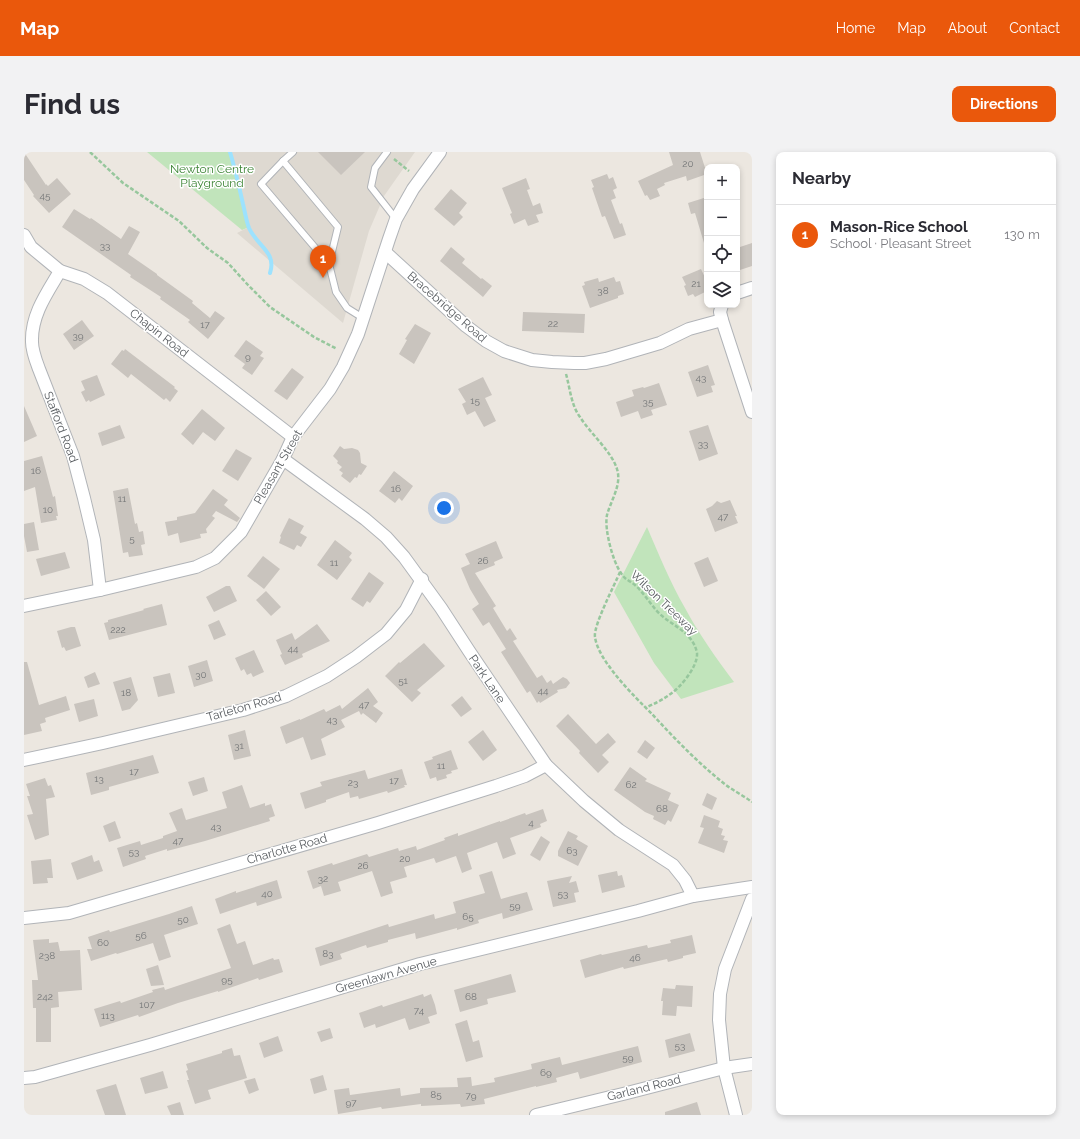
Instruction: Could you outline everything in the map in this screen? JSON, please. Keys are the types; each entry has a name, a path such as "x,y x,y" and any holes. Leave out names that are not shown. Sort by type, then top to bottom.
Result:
{"street":[{"name":"Pleasant Street","path":"24,606 100,590 196,567 216,558 241,532 283,459 293,438 330,389 343,367 358,334 396,219 413,189 440,152"},
{"name":"Chapin Road","path":"24,235 31,247 60,271 84,279 108,293 293,438"},
{"name":"Bracebridge Road","path":"385,252 466,326 486,341 504,351 523,358 563,363 585,363 614,357 660,343 684,331 722,320"},
{"name":"Stafford Road","path":"60,271 40,305 33,325 32,343 38,369 73,456 94,540 100,590"},
{"path":"740,292 752,288"},
{"path":"721,308 720,312 722,320 752,412"},
{"name":"Park Lane","path":"283,459 342,502 386,537 404,556 422,579 546,764 584,802 619,830 673,865 685,880 693,896"},
{"name":"Tarleton Road","path":"24,760 243,710 286,696 327,676 356,657 386,634 406,610 422,579"},
{"name":"Charlotte Road","path":"24,918 69,913 378,823 496,786 524,776 546,764"},
{"name":"Greenlawn Avenue","path":"24,1078 35,1077 150,1045 420,964 638,911 693,896 752,887"},
{"path":"736,1115 724,1068 719,1020 720,994 724,969 752,899"},
{"name":"Garland Road","path":"536,1115 724,1068 752,1064"}],"lane":[{"path":"293,152 261,184 329,264 336,292 347,308 363,318"},
{"path":"387,152 375,168 371,187 396,219"},
{"path":"283,161 338,227 329,264"}],"path":[{"path":"90,152 123,182 179,221 207,248 228,263 248,286 270,306 314,337 337,350"},
{"path":"393,158 409,171"},
{"name":"Wilson Treeway","path":"563,363 576,411 604,448 617,469 618,485 607,515 606,523 612,553 620,572 626,580 634,584 643,593 657,611 685,632 694,644 697,654 691,671 682,684 670,694 646,708"},
{"path":"620,572 596,626 594,636 598,649 628,691 678,742 727,786 752,802"}],"shaded area":[{"path":"230,152 415,152 384,196 369,231 343,323 237,233 249,227"}],"green space":[{"name":"Newton Centre Playground","path":"147,152 230,152 249,227 242,230"},
{"path":"647,527 690,618 734,682 681,699 654,663 614,592"}],"building":[{"path":"24,152 46,185 48,186 57,178 71,194 49,213 33,196 34,195 24,180"},
{"path":"318,152 365,152 341,175"},
{"path":"669,152 700,152 704,165 704,175 687,181 686,176 664,183 665,185 657,189 660,196 650,200 647,195 645,196 638,181 673,165"},
{"path":"607,174 609,179 613,177 617,188 613,190 616,198 611,200 626,235 614,239 605,216 602,217 592,188 594,187 591,180"},
{"path":"526,178 530,189 527,190 533,206 540,203 543,213 536,215 539,222 528,226 525,219 514,224 510,214 512,213 502,188"},
{"path":"451,189 467,203 459,213 463,217 454,226 434,209"},
{"path":"704,198 704,243 695,213 691,214 688,203"},
{"path":"74,209 90,219 91,218 121,239 129,226 140,232 128,254 193,301 192,303 210,318 215,311 225,318 208,339 188,322 190,320 160,299 161,297 130,277 131,275 62,227"},
{"path":"752,243 752,266 740,270 740,247"},
{"path":"451,247 465,259 462,263 492,286 483,297 440,261"},
{"path":"701,269 704,276 704,292 695,297 693,294 688,296 684,286 686,285 682,277"},
{"path":"614,277 616,282 620,281 624,294 618,296 618,298 590,308 582,286 585,285 584,282 598,278 599,282"},
{"path":"523,312 585,314 584,333 522,331"},
{"path":"82,320 94,336 74,350 63,334"},
{"path":"415,324 431,333 414,364 399,354 407,340 405,339"},
{"path":"246,340 263,352 260,356 264,358 252,375 242,368 245,364 234,356"},
{"path":"125,349 175,387 174,388 178,391 170,402 166,398 164,400 131,374 128,378 111,364 122,350 124,351"},
{"path":"708,365 715,385 711,386 713,392 697,397 688,372"},
{"path":"292,368 304,377 287,400 274,391"},
{"path":"97,375 105,395 90,402 89,400 86,402 81,392 85,390 81,381"},
{"path":"483,377 492,395 485,398 496,421 484,427 475,411 467,415 462,404 466,402 458,389"},
{"path":"659,383 667,405 651,410 653,415 641,419 638,411 621,417 616,402 634,396 632,390"},
{"path":"24,406 37,436 24,442"},
{"path":"202,409 225,428 215,441 203,432 193,445 181,434"},
{"path":"120,425 125,438 102,446 98,433"},
{"path":"708,425 718,454 699,461 689,431"},
{"path":"340,446 344,449 352,448 358,450 360,453 361,463 367,466 361,475 359,474 357,478 355,477 350,483 341,476 343,473 339,470 342,467 337,463 338,461 333,456"},
{"path":"236,449 252,458 238,481 222,471"},
{"path":"42,456 53,497 55,496 58,516 56,516 57,520 41,523 35,487 24,491 24,461"},
{"path":"394,471 413,486 402,501 399,498 395,503 379,491"},
{"path":"128,488 135,524 137,523 139,532 143,531 145,544 141,545 143,555 129,557 128,552 123,553 113,491"},
{"path":"213,489 228,500 224,505 240,518 237,522 216,511 212,516 215,518 206,529 207,533 200,534 201,538 180,543 178,533 168,536 165,522 177,520 177,517 195,513"},
{"path":"730,500 737,516 735,516 738,523 715,532 706,509 717,501 721,503"},
{"path":"289,518 304,526 300,533 307,537 301,547 297,545 294,550 279,543 280,536"},
{"path":"34,522 39,550 27,552 24,536 24,524"},
{"path":"335,540 352,553 349,557 352,560 337,580 317,565"},
{"path":"496,541 503,558 494,562 495,565 475,573 496,606 493,608 507,631 510,628 517,639 513,641 537,678 542,675 547,683 551,680 553,684 563,677 570,683 566,688 557,690 558,692 540,703 539,701 537,703 530,691 527,693 501,652 506,649 489,622 483,626 472,609 479,604 470,589 461,568 470,564 465,554"},
{"path":"65,552 70,568 41,576 36,559"},
{"path":"263,556 280,569 264,589 247,576"},
{"path":"708,557 718,581 704,587 694,563"},
{"path":"369,572 384,583 370,603 367,601 363,607 351,599"},
{"path":"226,586 230,586 237,601 214,612 206,597"},
{"path":"266,591 281,607 271,616 256,600"},
{"path":"162,604 167,625 109,640 104,623 108,622 108,620"},
{"path":"219,620 226,635 214,640 208,625"},
{"path":"317,624 330,641 302,654 303,657 285,665 280,655 282,654 276,640 292,633 295,640"},
{"path":"75,627 81,646 66,651 64,647 62,648 57,631"},
{"path":"424,643 445,666 417,690 421,693 412,702 385,676 399,662 400,663"},
{"path":"254,650 264,672 253,677 251,673 247,675 244,669 241,671 235,658"},
{"path":"207,660 213,681 194,687 188,666"},
{"path":"24,662 27,662 39,705 66,696 70,710 45,718 46,722 40,724 42,731 24,735"},
{"path":"95,672 100,684 88,688 84,677"},
{"path":"170,673 175,693 158,697 153,677"},
{"path":"131,677 138,700 130,709 122,711 113,682"},
{"path":"368,688 378,702 373,706 383,713 376,723 363,713 361,715 359,711 341,720 345,727 321,739 326,755 311,760 303,737 286,744 280,727 324,709 326,712 340,705 342,709"},
{"path":"462,696 472,709 461,717 451,705"},
{"path":"94,699 98,716 79,722 74,704"},
{"path":"568,714 596,744 608,733 616,742 602,755 609,762 598,773 579,753 580,751 556,726"},
{"path":"245,730 251,756 234,760 228,735"},
{"path":"483,730 497,750 483,761 468,742"},
{"path":"645,740 655,748 647,759 637,752"},
{"path":"451,750 458,769 451,771 452,773 446,775 447,778 437,781 436,777 430,779 424,762 433,759 432,757"},
{"path":"153,755 159,773 109,787 109,790 91,795 86,773"},
{"path":"630,767 647,779 645,781 671,793 668,800 679,805 671,822 668,820 665,825 653,819 654,816 645,812 614,790"},
{"path":"402,769 407,785 404,785 405,787 388,793 387,791 359,799 358,796 350,798 349,792 305,809 300,793 322,786 320,782 365,770 368,779"},
{"path":"204,777 208,791 193,796 188,782"},
{"path":"45,778 48,786 51,785 55,797 46,799 49,835 35,840 27,815 33,814 27,796 30,796 26,784"},
{"path":"242,785 250,808 265,803 265,806 271,804 275,816 269,818 270,821 205,841 167,851 167,849 145,856 146,859 123,867 117,848 140,841 141,845 163,838 163,836 177,831 169,813 182,808 186,820 227,808 222,792"},
{"path":"707,793 717,798 712,810 702,805"},
{"path":"543,809 547,821 540,824 541,827 510,838 516,854 503,859 497,842 467,853 472,869 462,873 456,856 436,863 434,858 404,867 407,877 390,882 393,893 381,897 372,871 338,882 341,891 324,896 321,886 313,889 307,871 332,863 333,865 367,854 369,857 398,848 399,851 416,846 417,850 445,840 444,838 458,833 458,836 525,813 526,815"},
{"path":"704,815 720,821 718,827 723,829 721,835 725,836 723,840 728,841 724,853 698,843 704,828 700,827"},
{"path":"115,821 121,838 109,842 103,826"},
{"path":"568,831 578,836 576,839 588,846 578,866 558,856 558,851"},
{"path":"541,836 550,842 540,861 530,855"},
{"path":"92,855 94,862 99,860 103,871 77,880 71,863"},
{"path":"51,859 53,878 47,878 48,883 33,884 31,861"},
{"path":"492,871 501,899 527,892 533,910 503,919 502,913 478,920 479,923 457,930 457,928 416,939 415,933 388,940 388,942 367,948 366,945 340,954 342,959 320,966 315,948 388,924 389,927 434,914 435,919 456,913 453,902 485,893 479,875"},
{"path":"617,871 618,876 622,875 625,887 602,893 598,875"},
{"path":"572,876 569,883 576,881 579,892 574,893 576,902 553,907 547,881"},
{"path":"277,880 282,898 257,906 256,902 220,914 215,899 236,891 236,893"},
{"path":"192,906 198,924 164,935 171,957 159,961 153,943 91,961 87,949 92,949 88,937 109,930 110,932"},
{"path":"230,924 237,944 245,941 253,965 273,958 274,960 279,959 283,972 259,980 258,978 218,992 178,1003 139,1017 138,1015 100,1027 94,1009 120,1001 121,1003 153,992 152,990 164,987 165,990 231,968 217,929"},
{"path":"692,935 696,953 668,962 667,959 624,969 623,967 585,978 580,960 601,954 647,945 648,948 671,943 670,940"},
{"path":"49,939 49,943 58,942 60,951 80,950 82,990 58,992 59,1007 51,1008 51,1042 36,1042 36,1008 33,1008 32,980 38,980 33,940"},
{"path":"158,965 164,985 151,986 146,969"},
{"path":"511,974 516,992 487,999 488,1004 460,1012 454,990"},
{"path":"676,985 693,986 692,1007 677,1006 676,1016 662,1015 663,1001 661,1001 663,988 675,989"},
{"path":"423,994 424,997 431,994 435,1005 437,1014 428,1017 430,1023 409,1030 405,1018 376,1028 375,1024 364,1028 359,1013"},
{"path":"467,1020 473,1042 479,1040 483,1057 466,1062 455,1024"},
{"path":"330,1028 333,1038 321,1042 317,1032"},
{"path":"690,1033 695,1051 669,1058 665,1040"},
{"path":"278,1036 283,1051 264,1058 259,1043"},
{"path":"638,1046 642,1062 580,1079 578,1072 556,1078 557,1082 484,1099 485,1104 461,1107 460,1104 421,1106 421,1104 382,1109 381,1107 338,1114 334,1090 349,1088 350,1095 400,1088 401,1096 420,1093 420,1088 458,1087 457,1078 471,1077 472,1086 495,1082 494,1078 532,1069 531,1064 560,1057 562,1065"},
{"path":"232,1048 234,1056 240,1055 247,1078 208,1090 211,1099 195,1104 187,1080 189,1080 186,1071 188,1070 186,1064 222,1053 222,1051"},
{"path":"163,1071 168,1088 145,1094 140,1078"},
{"path":"323,1075 327,1090 314,1094 310,1079"},
{"path":"255,1078 259,1090 249,1094 244,1081"},
{"path":"116,1084 126,1115 105,1115 96,1090"},
{"path":"180,1102 184,1115 171,1115 167,1106"},
{"path":"697,1102 701,1115 665,1115 665,1112"}],"waterway":[{"path":"230,152 248,225 252,234 269,254 271,260 270,273"}],"place":[{"name":"Mason-Rice School","path":"323,278"}]}
